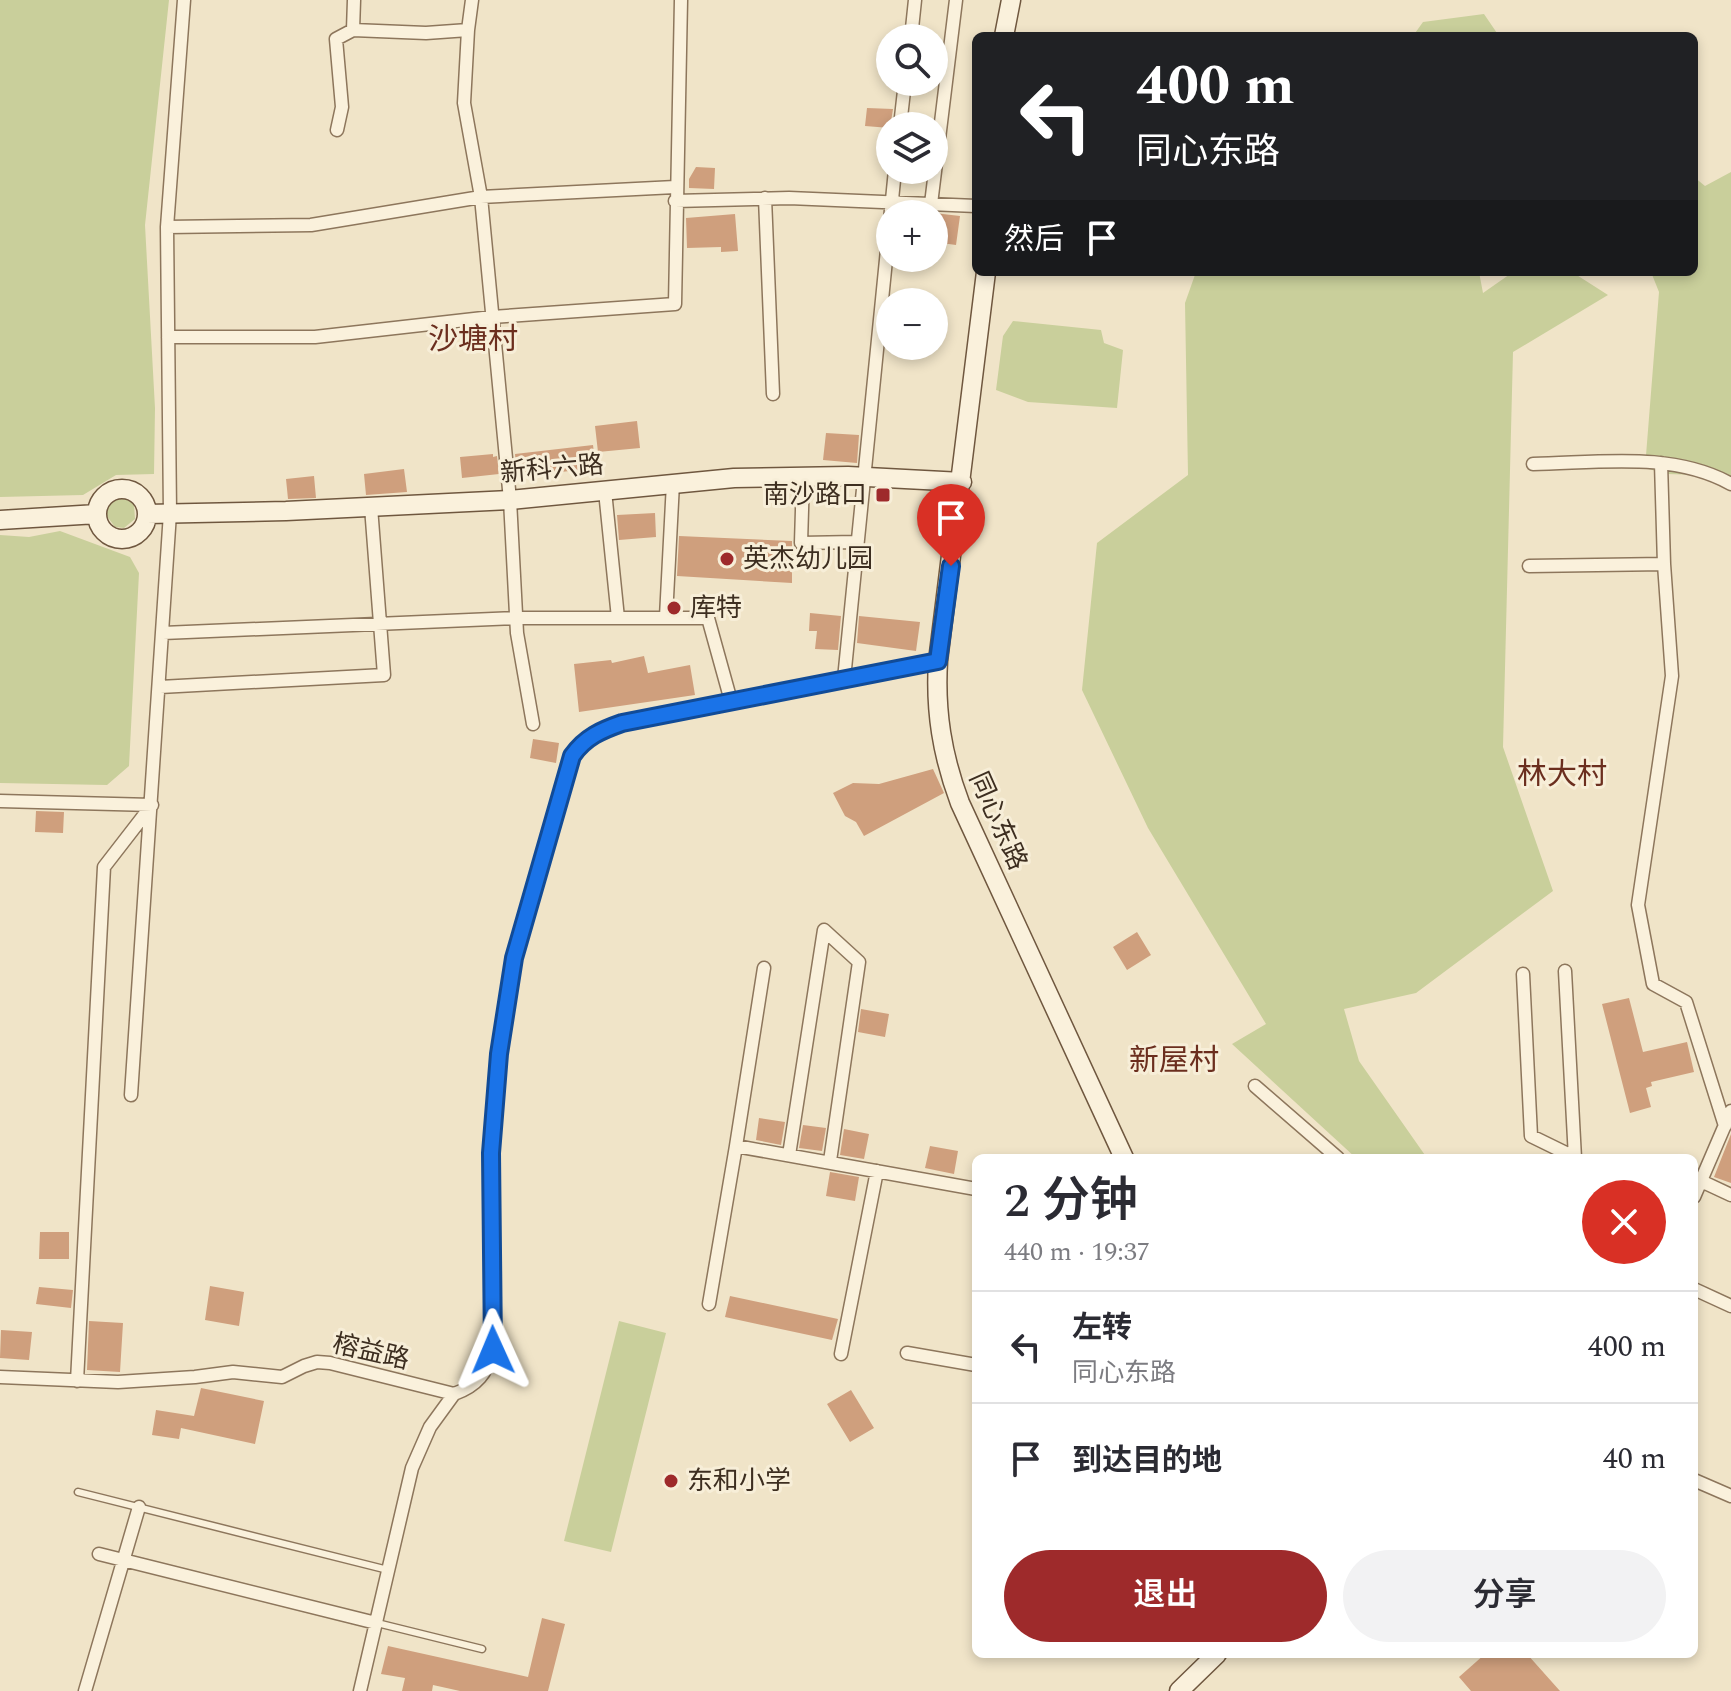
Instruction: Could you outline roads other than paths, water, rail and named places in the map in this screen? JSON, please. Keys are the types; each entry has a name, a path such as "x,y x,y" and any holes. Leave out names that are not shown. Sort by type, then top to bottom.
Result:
{"street":[{"path":"131,1095 170,513 167,227 184,0"},
{"path":"353,30 354,0"},
{"path":"472,0 464,103 481,197 510,500 517,618 533,724"},
{"path":"168,337 315,337 492,317 675,304 681,0"},
{"path":"912,24 915,0"},
{"path":"931,200 956,0"},
{"path":"1005,32 1011,0"},
{"path":"337,130 342,107 336,39 353,30 426,33 468,30"},
{"path":"167,227 311,225 481,197 675,187"},
{"path":"675,201 765,198 876,202"},
{"path":"765,198 773,394"},
{"path":"948,205 972,206"},
{"path":"844,679 884,272"},
{"name":"同心东路","path":"986,276 938,661 936,697 939,731 947,768 960,803 1122,1154"},
{"path":"1661,463 1672,676 1638,905 1653,984 1686,1002 1725,1126"},
{"path":"1533,464 1661,463 1700,472 1731,484"},
{"path":"803,477 801,543 856,542"},
{"name":"新科六路","path":"147,514 510,500 734,478 863,477 962,482"},
{"path":"666,617 673,483"},
{"path":"121,488 136,493 147,514 135,535 118,538 103,530 97,514 101,500 121,488"},
{"path":"605,491 618,618"},
{"path":"160,687 384,675 371,507"},
{"path":"0,520 97,514"},
{"path":"1529,566 1664,564"},
{"path":"163,633 517,618 708,618 731,701"},
{"path":"360,1691 415,1457 430,1427 454,1394 469,1389 480,1379 489,1366 493,1350 491,1153 499,1054 514,958 572,756 579,745 598,732 622,723 938,661"},
{"path":"0,801 152,805"},
{"path":"77,1381 104,867 152,805"},
{"path":"789,1155 824,930 859,962 830,1161"},
{"path":"709,1304 764,968"},
{"path":"1565,971 1575,1154"},
{"path":"1523,974 1531,1136 1567,1154"},
{"path":"1255,1086 1333,1154"},
{"path":"1698,1188 1731,1111"},
{"path":"736,1146 972,1188"},
{"path":"841,1354 877,1171"},
{"path":"1701,1181 1731,1195"},
{"path":"1698,1291 1731,1306"},
{"path":"907,1353 972,1364"},
{"name":"榕益路","path":"0,1377 152,1381 233,1372 282,1377 317,1362 454,1394"},
{"path":"1698,1482 1731,1496"},
{"path":"85,1691 139,1507"},
{"path":"99,1554 376,1623"},
{"path":"1179,1691 1213,1658"}],"lane":[{"path":"78,1492 388,1570"},
{"path":"376,1623 482,1649"}],"place":[{"name":"南沙路口","path":"883,495"},
{"name":"英杰幼儿园","path":"727,559"},
{"name":"库特","path":"674,608"},
{"name":"东和小学","path":"671,1481"}],"district":[{"name":"沙塘村","path":"473,340"},
{"name":"林大村","path":"1562,775"},
{"name":"新屋村","path":"1174,1061"}]}
